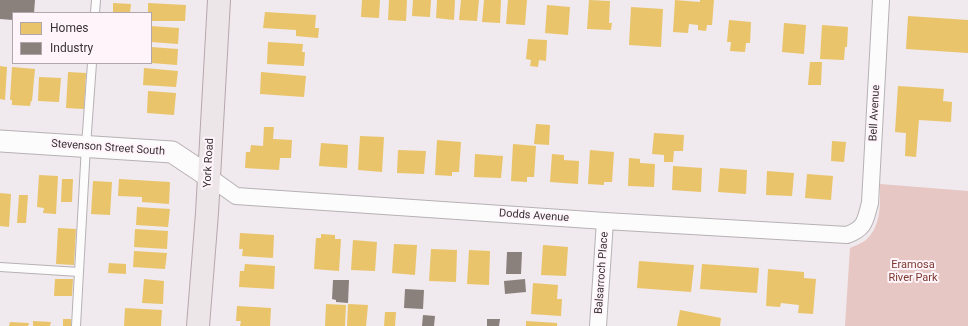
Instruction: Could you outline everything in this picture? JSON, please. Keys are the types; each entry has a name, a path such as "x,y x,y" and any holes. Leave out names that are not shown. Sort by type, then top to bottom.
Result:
{"main road":[{"name":"York Road","path":"198,326 218,0"}],"street":[{"name":"Bell Avenue","path":"864,225 870,203 881,0"},
{"name":"Stevenson Street South","path":"0,142 172,152 208,176"},
{"name":"Dodds Avenue","path":"208,176 236,196 605,221 847,235 856,232 864,225"},
{"name":"Balsarroch Place","path":"598,326 605,221"}],"lane":[{"path":"95,12 96,0"},
{"path":"76,326 92,64"},
{"path":"0,267 79,272"}],"green space":[{"name":"Eramosa River Park","path":"880,184 968,191 968,326 845,326 850,248 865,240 872,233 875,227 879,213"}],"building: Homes":[{"path":"362,0 380,0 379,18 361,17"},
{"path":"389,0 407,0 406,21 388,20"},
{"path":"413,0 431,0 430,17 412,16"},
{"path":"437,0 455,0 454,20 436,18"},
{"path":"461,0 479,0 477,21 459,20"},
{"path":"484,0 501,0 500,23 482,22"},
{"path":"508,0 527,0 525,25 506,24"},
{"path":"589,0 610,1 609,23 612,23 611,30 587,29"},
{"path":"675,0 700,2 700,0 714,0 712,25 707,25 706,31 698,30 698,25 689,24 688,33 673,32"},
{"path":"113,3 131,4 130,12 113,12"},
{"path":"148,3 186,5 185,21 152,21 152,12 148,12"},
{"path":"547,5 570,7 568,35 545,33"},
{"path":"631,7 663,9 661,47 629,45"},
{"path":"265,12 316,15 315,28 319,28 318,38 296,36 296,30 263,28"},
{"path":"908,16 968,20 968,53 906,49"},
{"path":"729,20 751,22 750,43 746,43 745,52 730,51 731,42 727,42"},
{"path":"784,23 806,25 804,54 782,52"},
{"path":"822,25 848,27 847,47 845,47 844,60 820,59"},
{"path":"152,26 179,28 178,44 152,42"},
{"path":"528,39 547,40 546,61 539,60 538,67 530,66 531,60 526,59"},
{"path":"268,42 303,44 302,52 305,52 304,66 267,64"},
{"path":"152,47 178,49 177,65 152,63"},
{"path":"810,62 822,62 821,85 808,85"},
{"path":"0,66 7,67 5,100 0,99"},
{"path":"12,67 35,69 32,101 30,106 12,105 12,100 10,100"},
{"path":"144,68 178,71 176,87 143,85"},
{"path":"68,72 86,73 84,109 66,108"},
{"path":"261,72 306,76 304,97 260,94"},
{"path":"39,77 61,78 59,102 38,101"},
{"path":"898,86 944,89 943,101 952,102 951,122 919,120 916,157 905,156 906,133 895,132"},
{"path":"148,91 176,93 174,115 147,113"},
{"path":"536,124 550,125 549,145 534,144"},
{"path":"264,127 274,127 273,139 292,140 291,158 280,158 279,170 245,168 246,152 250,152 251,145 263,146"},
{"path":"654,133 684,135 683,151 674,151 673,162 664,162 664,155 652,154"},
{"path":"360,136 384,137 382,172 358,170"},
{"path":"437,140 461,142 459,172 452,172 452,176 435,175"},
{"path":"832,141 846,142 844,162 831,161"},
{"path":"321,143 348,145 347,168 319,166"},
{"path":"513,144 536,146 534,177 527,177 527,182 511,181"},
{"path":"398,150 426,151 424,174 397,173"},
{"path":"590,150 614,152 612,182 604,182 604,185 588,184"},
{"path":"475,154 503,156 501,178 474,177"},
{"path":"552,154 564,155 564,160 579,161 578,184 550,182"},
{"path":"629,158 640,159 640,163 655,164 654,187 628,186"},
{"path":"673,166 702,168 701,192 672,190"},
{"path":"720,168 747,170 746,194 718,192"},
{"path":"767,171 794,173 792,196 766,195"},
{"path":"807,174 833,176 831,200 805,198"},
{"path":"39,175 58,176 56,214 43,213 44,208 37,207"},
{"path":"62,179 73,179 72,202 61,202"},
{"path":"119,179 170,182 169,204 142,202 142,197 118,196"},
{"path":"93,181 112,182 110,215 91,214"},
{"path":"0,193 11,194 9,227 0,226"},
{"path":"19,195 28,195 26,223 17,223"},
{"path":"137,207 170,209 168,227 136,225"},
{"path":"58,228 76,229 74,265 56,264"},
{"path":"135,229 168,231 167,249 134,247"},
{"path":"240,233 274,235 273,258 242,256 243,249 239,249"},
{"path":"321,234 335,235 335,239 341,239 339,271 314,269 316,238 321,238"},
{"path":"353,240 377,242 375,271 351,270"},
{"path":"394,244 417,245 415,275 392,273"},
{"path":"543,245 568,247 566,276 541,275"},
{"path":"431,249 457,250 456,282 429,281"},
{"path":"469,250 490,251 489,285 467,284"},
{"path":"134,251 167,253 165,269 133,267"},
{"path":"639,261 694,265 691,292 637,288"},
{"path":"109,263 126,264 126,274 108,273"},
{"path":"245,264 275,266 274,289 239,287 240,271 244,271"},
{"path":"702,264 759,268 757,293 700,289"},
{"path":"768,269 804,272 804,278 816,279 813,314 798,313 799,305 781,303 780,307 766,306"},
{"path":"55,279 73,279 72,296 54,296"},
{"path":"144,279 164,281 163,304 142,303"},
{"path":"533,283 558,285 557,299 562,299 561,316 531,314"},
{"path":"326,304 346,305 345,326 325,326"},
{"path":"348,304 368,305 366,326 347,326"},
{"path":"237,306 271,308 270,326 240,326 241,321 236,321"},
{"path":"125,308 162,310 161,326 124,326"},
{"path":"680,310 721,318 720,326 677,326"},
{"path":"385,312 396,312 395,326 384,326"},
{"path":"63,319 71,319 71,326 63,326"},
{"path":"33,321 51,322 50,326 33,326"},
{"path":"526,321 557,323 557,326 526,326"},
{"path":"10,322 29,323 28,326 9,326"}],"building: Industry":[{"path":"0,0 35,0 34,12 12,12 12,20 0,19"},
{"path":"507,252 522,252 521,274 506,274"},
{"path":"525,279 526,292 505,294 504,281"},
{"path":"333,280 349,280 348,303 336,302 336,300 332,299"},
{"path":"405,289 424,290 423,309 404,308"},
{"path":"423,315 435,316 434,326 422,326"},
{"path":"487,319 500,319 499,326 487,326"}]}
